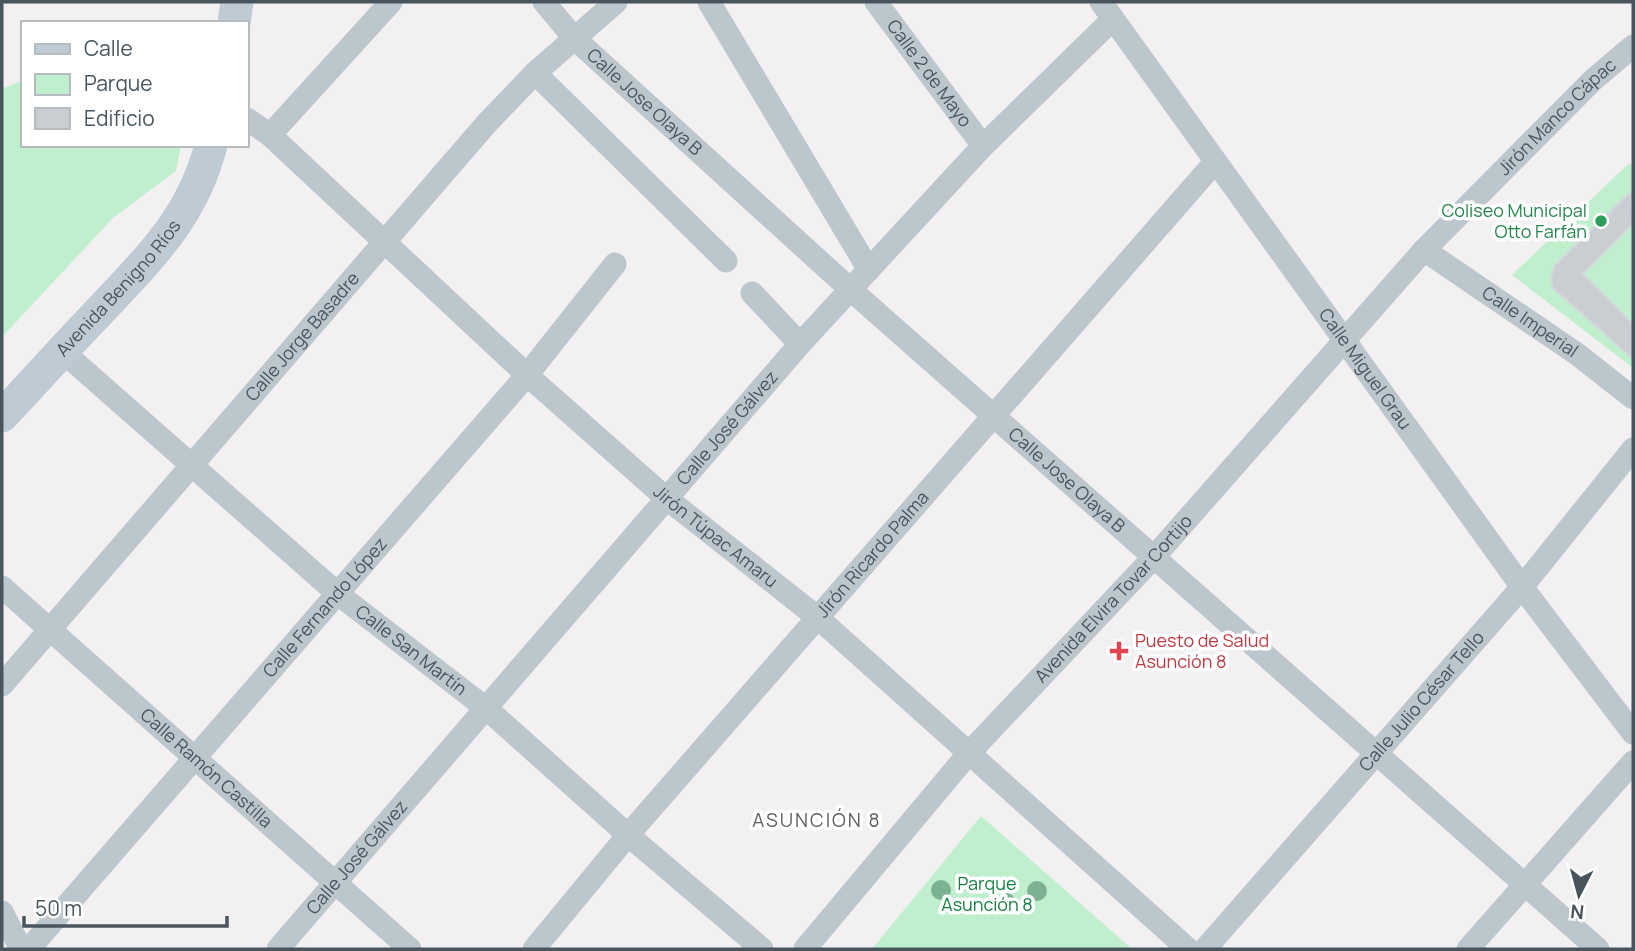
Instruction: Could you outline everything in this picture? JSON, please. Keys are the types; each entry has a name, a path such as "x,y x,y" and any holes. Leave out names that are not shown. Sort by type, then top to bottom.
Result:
{"street":[{"path":"234,21 237,2"},
{"path":"270,135 391,2"},
{"name":"Calle Jose Olaya B","path":"544,2 574,38 851,290 1598,949"},
{"name":"Calle Jorge Basadre","path":"2,685 48,628 193,465 487,123 535,73 616,2"},
{"path":"709,2 869,270"},
{"name":"Calle 2 de Mayo","path":"876,2 983,146"},
{"name":"Calle José Gálvez","path":"278,949 800,345 1107,11"},
{"name":"Calle Miguel Grau","path":"1107,11 1522,587 1633,733"},
{"name":"Jirón Manco Cápac","path":"1424,250 1593,80 1633,46"},
{"path":"535,73 726,261"},
{"name":"Jirón Túpac Amaru","path":"248,120 270,135 527,374 667,498 817,617 1188,949"},
{"name":"Avenida Benigno Ríos","path":"2,416 163,243 187,209 205,168 210,147"},
{"name":"Jirón Ricardo Palma","path":"534,949 628,835 1215,162"},
{"name":"Avenida Elvira Tovar Cortijo","path":"805,949 969,753 1154,557 1424,250"},
{"name":"Calle Imperial","path":"1424,250 1577,354 1633,398"},
{"name":"Calle Fernando López","path":"29,949 527,374 615,264"},
{"path":"752,293 800,345"},
{"name":"Calle San Martín","path":"62,351 338,594 487,709 628,835 762,949"},
{"name":"Calle Julio César Tello","path":"1205,949 1522,587 1633,449"},
{"name":"Calle Ramón Castilla","path":"2,587 410,949"},
{"path":"1468,949 1633,762"},
{"path":"2,912 21,949"}],"green space":[{"path":"21,81 21,147 181,147 176,171 113,218 2,337 2,89"},
{"name":"Coliseo Municipal Otto Farfán","path":"1629,163 1633,167 1633,368 1512,275"},
{"name":"Parque Asunción 8","path":"981,816 1132,949 872,949"}],"building":[{"path":"1632,193 1633,224 1583,274 1633,324 1633,359 1553,288 1551,280 1554,266"}],"place":[{"name":"Coliseo Municipal Otto Farfán","path":"1601,221"},
{"name":"Puesto de Salud Asunción 8","path":"1119,651"}],"district":[{"name":"ASUNCIÓN 8","path":"817,820"}]}
